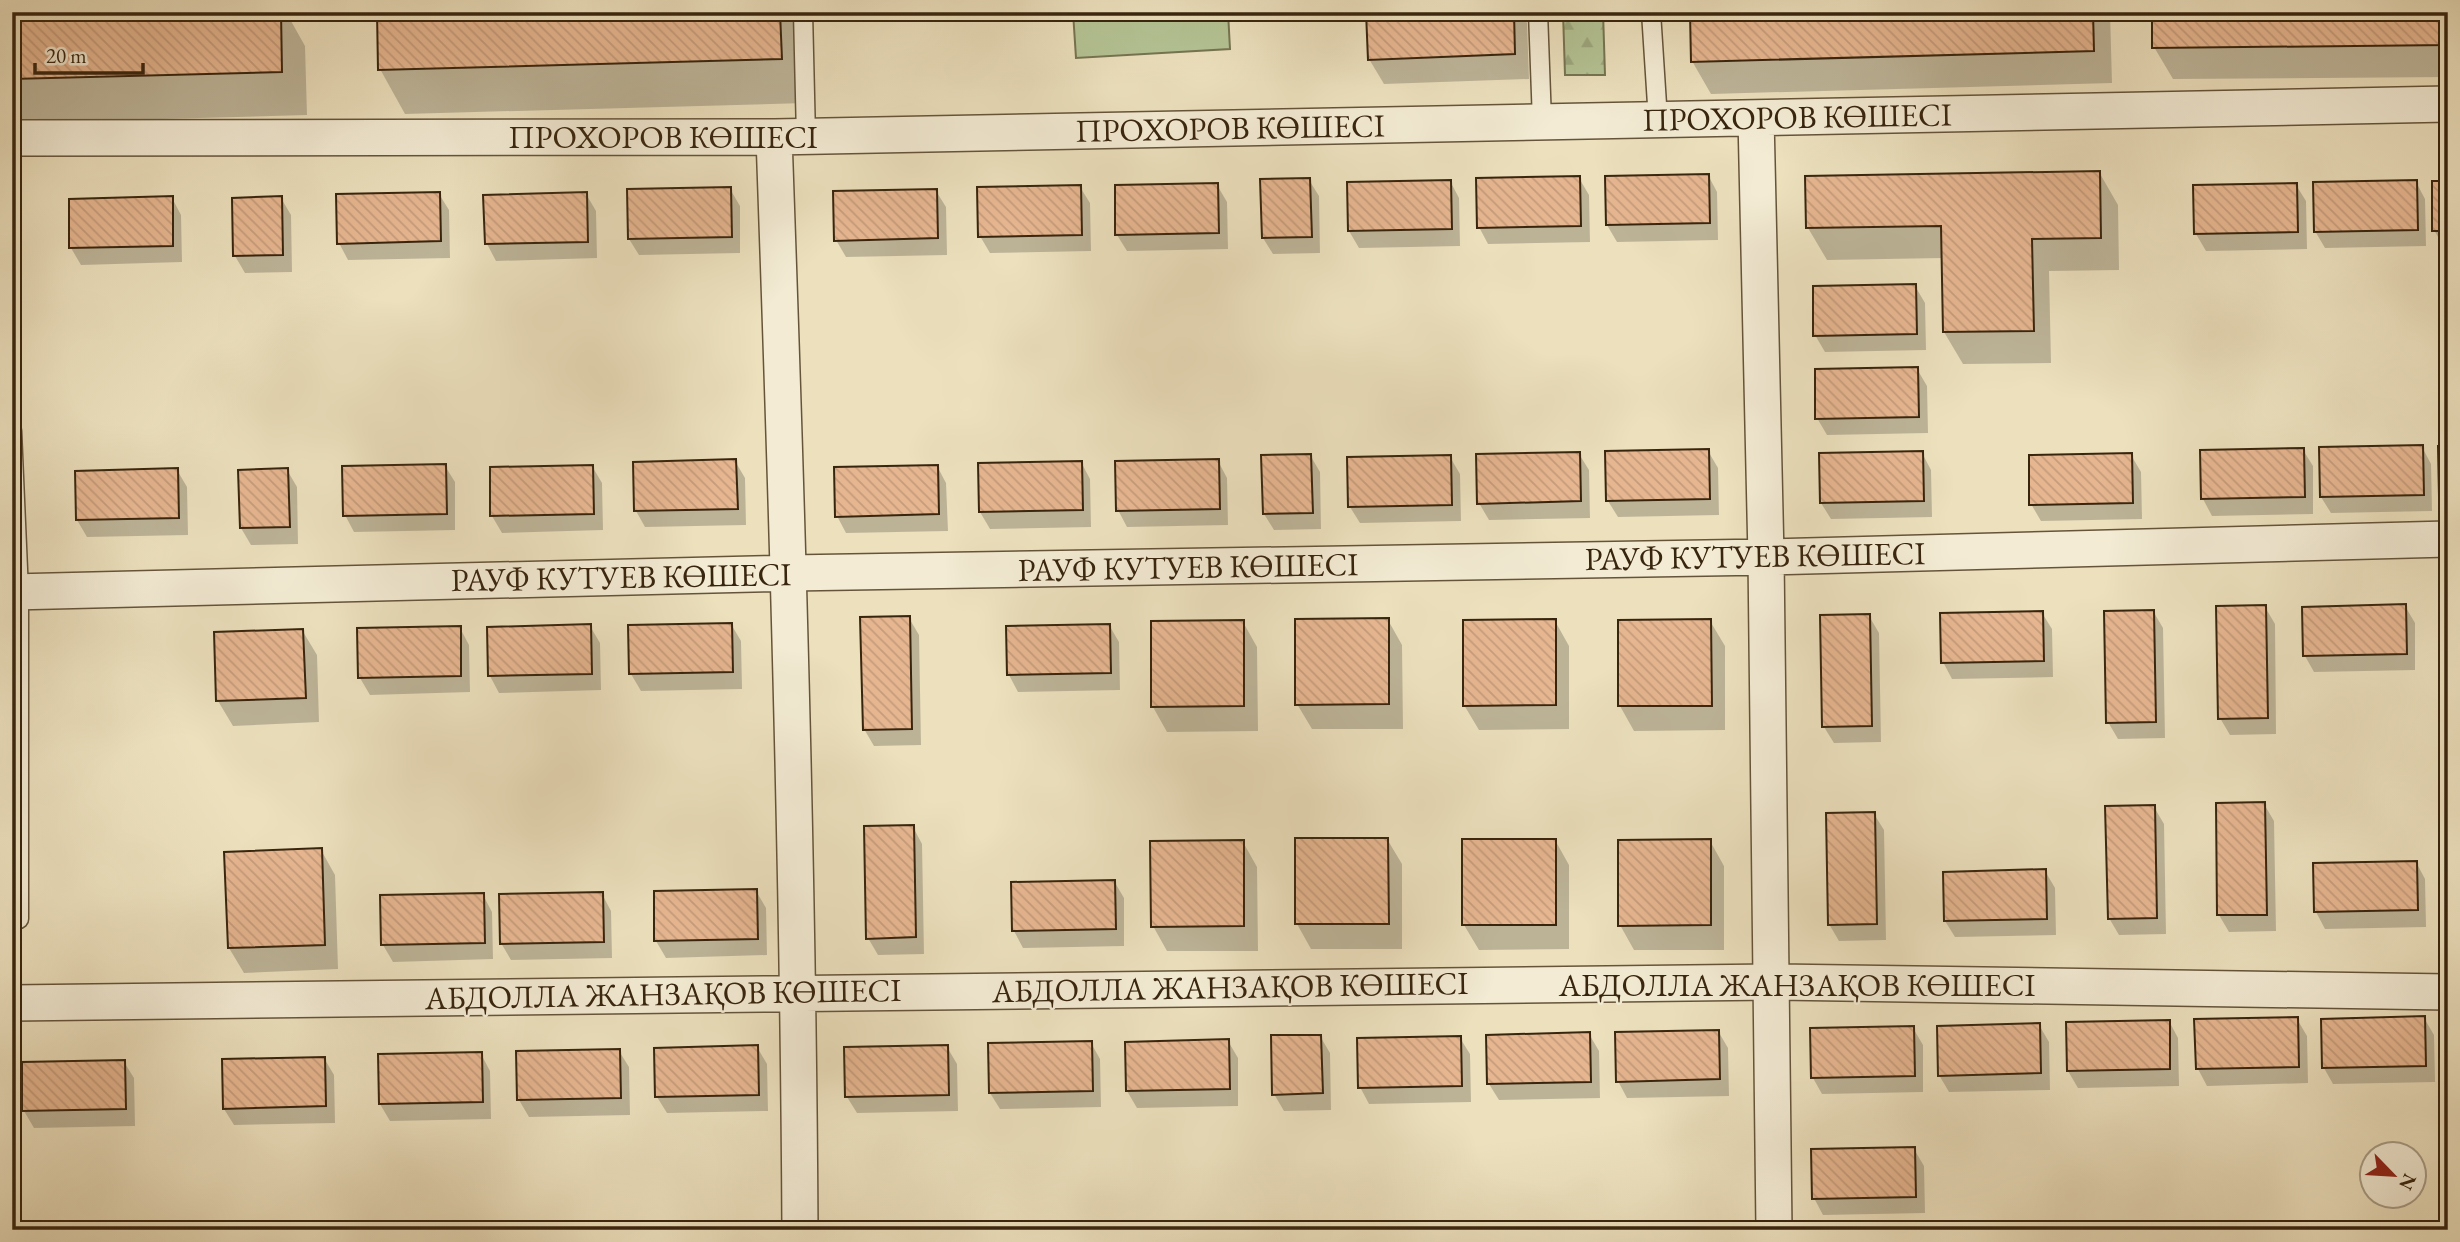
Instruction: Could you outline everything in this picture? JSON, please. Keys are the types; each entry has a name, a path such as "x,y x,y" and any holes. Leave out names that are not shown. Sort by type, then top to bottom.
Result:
{"street":[{"name":"ПРОХОРОВ КӨШЕСІ","path":"12,138 790,137 2448,104"},
{"path":"1756,118 1766,557 1773,1230"},
{"path":"790,137 790,573 799,992 800,1230"},
{"name":"РАУФ КУТУЕВ КӨШЕСІ","path":"15,592 790,573 1766,557 2448,539"},
{"name":"АБДОЛЛА ЖАНЗАҚОВ КӨШЕСІ","path":"12,1003 1772,982 2448,992"}],"lane":[{"path":"790,137 803,12"},
{"path":"1538,12 1542,122"},
{"path":"1651,12 1658,120"},
{"path":"12,430 19,919"}],"green space":[{"path":"1073,12 1228,12 1230,49 1076,58"},
{"path":"1563,12 1603,12 1605,75 1565,75"}],"building":[{"path":"12,12 281,12 282,72 12,79"},
{"path":"377,12 780,12 782,59 378,70"},
{"path":"1366,12 1514,12 1515,54 1368,60"},
{"path":"1690,12 2093,12 2094,51 1691,62"},
{"path":"2152,12 2448,12 2448,45 2152,48"},
{"path":"2100,171 2101,238 2032,239 2034,331 1943,332 1941,226 1806,228 1805,176"},
{"path":"1709,174 1710,223 1606,225 1605,176"},
{"path":"1580,176 1581,226 1477,228 1476,178"},
{"path":"1310,178 1312,237 1262,238 1260,179"},
{"path":"1451,180 1452,229 1348,231 1347,182"},
{"path":"2417,180 2418,230 2314,232 2313,182"},
{"path":"2432,181 2448,181 2448,231 2432,231"},
{"path":"1218,183 1219,233 1115,235 1115,185"},
{"path":"2297,183 2298,232 2194,234 2193,185"},
{"path":"1081,185 1082,235 978,237 977,187"},
{"path":"731,187 732,237 628,239 627,189"},
{"path":"937,189 938,238 834,241 833,191"},
{"path":"440,192 441,241 337,244 336,194"},
{"path":"587,192 588,242 485,244 483,195"},
{"path":"173,196 173,246 69,248 69,199"},
{"path":"282,196 283,255 233,256 232,198"},
{"path":"1916,284 1917,334 1813,336 1813,286"},
{"path":"1918,367 1919,417 1815,419 1815,369"},
{"path":"2423,445 2424,495 2320,497 2319,447"},
{"path":"2438,446 2448,446 2448,495 2439,496"},
{"path":"2304,448 2305,497 2201,499 2200,450"},
{"path":"1709,449 1710,499 1606,501 1605,451"},
{"path":"1923,451 1924,501 1820,503 1819,453"},
{"path":"1580,452 1581,501 1477,504 1476,454"},
{"path":"2132,453 2133,503 2029,505 2029,455"},
{"path":"1311,454 1313,513 1263,514 1261,455"},
{"path":"1451,455 1452,505 1348,507 1347,457"},
{"path":"736,459 738,509 634,511 633,462"},
{"path":"1219,459 1220,509 1116,511 1115,461"},
{"path":"1082,461 1083,510 979,512 978,463"},
{"path":"446,464 447,514 343,516 342,466"},
{"path":"593,465 594,514 490,516 490,467"},
{"path":"938,465 939,514 835,517 834,467"},
{"path":"178,468 179,518 76,520 75,471"},
{"path":"288,468 290,527 240,528 238,470"},
{"path":"2406,604 2407,654 2303,656 2302,607"},
{"path":"2266,605 2268,718 2218,719 2216,606"},
{"path":"2154,610 2156,722 2106,723 2104,611"},
{"path":"2043,611 2044,661 1941,663 1940,613"},
{"path":"1870,614 1872,726 1822,727 1820,615"},
{"path":"910,616 912,729 863,730 860,617"},
{"path":"1389,618 1389,704 1295,705 1295,619"},
{"path":"1556,619 1556,705 1463,706 1463,620"},
{"path":"1711,619 1712,706 1618,706 1618,620"},
{"path":"1244,620 1244,706 1151,707 1151,621"},
{"path":"732,623 733,672 629,674 628,625"},
{"path":"591,624 592,674 488,676 487,627"},
{"path":"1110,624 1111,673 1007,675 1006,626"},
{"path":"461,626 461,676 358,678 357,628"},
{"path":"303,629 306,698 216,701 214,632"},
{"path":"2265,802 2267,915 2217,915 2216,803"},
{"path":"2155,805 2157,918 2108,919 2105,806"},
{"path":"1875,812 1877,924 1828,925 1826,813"},
{"path":"914,825 916,937 866,939 864,826"},
{"path":"1295,838 1388,838 1389,924 1295,924"},
{"path":"1462,839 1556,839 1556,925 1462,925"},
{"path":"1711,839 1711,925 1618,926 1618,840"},
{"path":"1244,840 1244,926 1151,927 1150,841"},
{"path":"322,848 325,945 228,948 224,852"},
{"path":"2417,861 2418,910 2314,912 2313,863"},
{"path":"2046,869 2047,919 1944,921 1943,872"},
{"path":"1115,880 1116,929 1012,931 1011,882"},
{"path":"757,889 758,939 654,941 654,891"},
{"path":"603,892 604,942 500,944 499,894"},
{"path":"484,893 485,943 381,945 380,895"},
{"path":"2425,1016 2426,1066 2322,1068 2321,1019"},
{"path":"2298,1017 2299,1067 2196,1069 2194,1019"},
{"path":"2170,1020 2170,1069 2067,1071 2066,1022"},
{"path":"2040,1023 2041,1073 1938,1076 1937,1026"},
{"path":"1914,1026 1915,1076 1811,1078 1810,1028"},
{"path":"1719,1030 1720,1079 1616,1082 1615,1032"},
{"path":"1590,1032 1591,1082 1487,1084 1486,1035"},
{"path":"1271,1035 1321,1035 1323,1093 1272,1095"},
{"path":"1461,1036 1462,1086 1358,1088 1357,1038"},
{"path":"1229,1039 1230,1089 1126,1091 1125,1042"},
{"path":"1092,1041 1093,1091 989,1093 988,1043"},
{"path":"758,1045 759,1095 655,1097 654,1048"},
{"path":"948,1045 949,1095 845,1097 844,1047"},
{"path":"620,1049 621,1098 517,1100 516,1051"},
{"path":"482,1052 483,1102 379,1104 378,1054"},
{"path":"325,1057 326,1106 223,1109 222,1059"},
{"path":"125,1060 126,1109 22,1111 22,1062"},
{"path":"1915,1147 1916,1197 1812,1199 1811,1149"}]}
